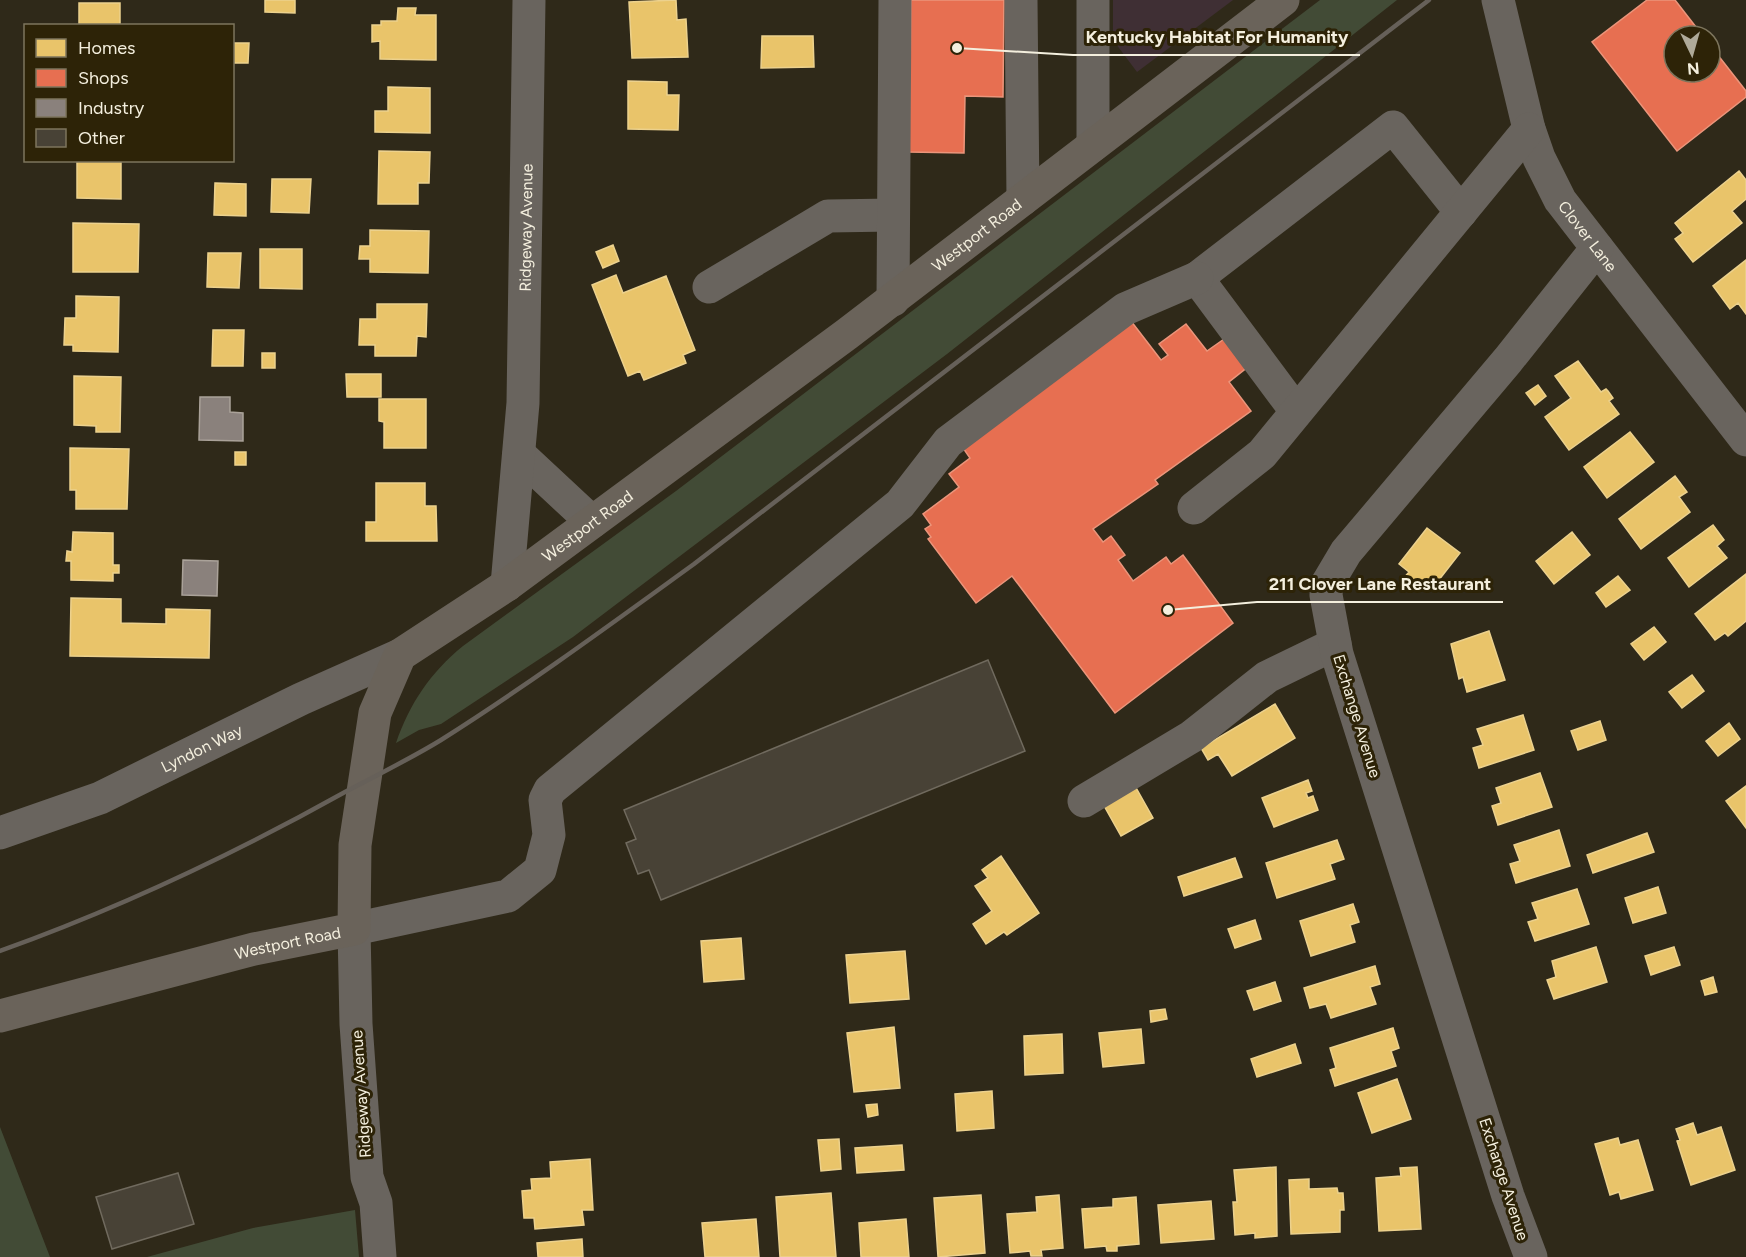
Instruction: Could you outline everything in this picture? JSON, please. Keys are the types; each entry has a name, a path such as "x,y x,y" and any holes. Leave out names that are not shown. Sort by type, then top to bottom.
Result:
{"main road":[{"name":"Westport Road","path":"0,1016 254,949 354,929 356,845 369,748 375,713 400,655 507,585 893,300 1283,0"}],"street":[{"name":"Ridgeway Avenue","path":"507,585 524,403 529,0"},
{"path":"893,300 895,0"},
{"path":"1021,0 1023,199"},
{"path":"1093,0 1093,145"},
{"name":"Clover Lane","path":"1498,0 1529,129 1539,158 1560,200 1746,440"},
{"path":"354,929 508,896 540,870 549,834 545,800 550,790 900,504 948,442 1125,309 1197,278 1394,127 1461,212"},
{"path":"1194,508 1262,454 1529,129"},
{"path":"709,288 828,216 894,214"},
{"name":"Exchange Avenue","path":"1531,1257 1505,1184 1335,644 1326,595 1327,585 1346,552 1508,360 1597,248"},
{"path":"1197,278 1296,411"},
{"path":"519,454 592,522"},
{"path":"1084,801 1191,736 1267,677 1335,644"},
{"name":"Lyndon Way","path":"0,833 99,798 301,699 400,655"},
{"name":"Ridgeway Avenue","path":"354,929 356,1024 368,1177 376,1203 380,1257"}],"shaded area":[{"path":"1113,0 1233,0 1137,72 1113,40"}],"green space":[{"path":"1320,0 1397,0 947,354 573,637 441,724 419,730 396,743 422,690 451,656 463,646 676,491"},
{"path":"0,1127 50,1257 0,1257"},
{"path":"355,1210 359,1257 147,1257 253,1228"}],"building: Homes":[{"path":"265,0 295,0 295,13 265,12"},
{"path":"676,0 677,20 686,19 688,57 632,58 629,2"},
{"path":"79,3 120,3 120,24 79,24"},
{"path":"398,8 416,8 415,15 436,15 436,60 380,59 380,41 372,42 372,25 381,25 381,21 397,21"},
{"path":"762,36 813,36 814,67 761,68"},
{"path":"234,43 249,43 248,63 234,63"},
{"path":"628,81 667,82 667,95 679,95 678,130 628,129"},
{"path":"388,87 430,88 430,133 375,132 375,111 388,111"},
{"path":"379,151 430,152 429,183 418,183 418,204 378,204"},
{"path":"77,162 121,162 121,199 77,198"},
{"path":"1739,171 1746,180 1746,199 1732,211 1742,223 1693,262 1675,239 1683,233 1675,223"},
{"path":"272,179 311,179 309,213 271,212"},
{"path":"215,183 246,184 246,216 214,215"},
{"path":"73,223 139,224 138,272 73,272"},
{"path":"370,230 429,231 428,273 370,272 370,259 359,259 360,246 370,246"},
{"path":"613,245 619,261 603,268 596,252"},
{"path":"260,249 302,249 302,289 260,288"},
{"path":"208,253 241,253 239,288 207,287"},
{"path":"1746,260 1746,314 1738,303 1730,309 1713,286"},
{"path":"616,275 623,293 666,276 695,350 683,355 686,363 644,380 640,371 628,376 592,285"},
{"path":"76,296 119,297 118,352 73,351 73,345 64,345 65,318 76,318"},
{"path":"377,304 427,304 426,337 417,336 416,356 375,356 375,345 359,345 360,319 377,319"},
{"path":"213,330 244,330 243,366 212,366"},
{"path":"262,353 275,353 275,368 262,368"},
{"path":"1578,361 1601,392 1606,389 1608,391 1613,398 1609,401 1619,414 1569,450 1545,417 1571,398 1555,376"},
{"path":"346,374 381,374 381,397 347,397"},
{"path":"74,376 121,377 120,432 96,432 96,426 74,425"},
{"path":"1538,385 1546,396 1535,405 1526,393"},
{"path":"379,399 426,399 426,448 384,448 384,422 379,421"},
{"path":"1630,432 1654,462 1607,498 1584,467"},
{"path":"70,448 129,449 127,509 76,509 76,490 70,490"},
{"path":"235,452 246,452 246,465 235,465"},
{"path":"1675,476 1687,492 1679,497 1690,512 1641,549 1619,519"},
{"path":"376,483 425,483 425,506 436,506 437,541 366,541 366,522 376,522"},
{"path":"1713,525 1724,540 1717,546 1727,558 1689,587 1668,558"},
{"path":"1427,528 1460,553 1431,590 1425,584 1419,591 1403,579 1409,572 1399,564"},
{"path":"73,532 113,533 113,565 119,565 119,573 113,573 113,581 71,580 71,561 66,561 67,551 72,552"},
{"path":"1572,532 1590,555 1554,584 1536,561"},
{"path":"1746,574 1746,621 1728,636 1725,633 1715,640 1695,614"},
{"path":"1618,576 1630,590 1606,607 1596,593"},
{"path":"71,598 121,599 121,623 166,624 166,609 210,610 209,658 70,656"},
{"path":"1654,627 1666,642 1644,660 1631,644"},
{"path":"1489,631 1505,680 1467,692 1463,677 1459,679 1451,644"},
{"path":"1692,675 1704,691 1682,708 1669,692"},
{"path":"1275,704 1295,738 1232,776 1218,754 1208,760 1201,748"},
{"path":"1523,715 1534,750 1479,768 1473,748 1483,745 1477,729"},
{"path":"1600,721 1606,740 1578,750 1571,731"},
{"path":"1729,723 1740,739 1718,756 1706,741"},
{"path":"1540,773 1552,807 1498,825 1492,806 1501,803 1496,788"},
{"path":"1130,777 1153,818 1121,836 1098,795"},
{"path":"1308,780 1312,791 1306,793 1308,798 1313,796 1318,810 1274,827 1262,798"},
{"path":"1746,786 1746,828 1726,801"},
{"path":"1559,830 1570,866 1516,883 1510,864 1520,861 1514,845"},
{"path":"1647,833 1654,852 1593,873 1587,855"},
{"path":"1337,840 1344,859 1330,864 1335,879 1277,898 1266,863"},
{"path":"1001,856 1039,913 1007,935 1004,932 986,944 973,924 992,911 975,886 988,878 982,870"},
{"path":"1235,858 1242,877 1184,896 1178,877"},
{"path":"1658,887 1666,913 1633,923 1625,898"},
{"path":"1577,889 1589,924 1535,941 1528,922 1538,919 1532,903"},
{"path":"1353,904 1359,922 1350,925 1355,942 1311,956 1300,921"},
{"path":"1255,920 1261,939 1235,948 1228,929"},
{"path":"741,938 744,979 704,982 701,941"},
{"path":"1596,947 1607,982 1554,999 1547,980 1556,977 1552,961"},
{"path":"1674,947 1680,965 1651,975 1645,956"},
{"path":"905,951 909,999 850,1003 846,955"},
{"path":"1375,966 1380,984 1370,987 1376,1004 1331,1018 1326,1004 1310,1008 1304,988"},
{"path":"1713,977 1717,992 1705,995 1701,981"},
{"path":"1275,982 1281,1001 1254,1010 1247,991"},
{"path":"1165,1009 1167,1019 1151,1022 1150,1011"},
{"path":"894,1027 900,1088 854,1092 847,1033"},
{"path":"1393,1028 1399,1048 1391,1051 1396,1066 1335,1086 1330,1070 1336,1068 1330,1048"},
{"path":"1141,1029 1144,1063 1103,1067 1099,1033"},
{"path":"1062,1034 1063,1073 1025,1075 1024,1036"},
{"path":"1295,1044 1301,1063 1257,1077 1251,1059"},
{"path":"1397,1079 1411,1119 1372,1133 1358,1093"},
{"path":"992,1091 994,1128 957,1131 955,1094"},
{"path":"877,1104 878,1115 868,1117 866,1105"},
{"path":"1693,1123 1697,1135 1721,1127 1735,1170 1691,1185 1677,1141 1680,1140 1676,1129"},
{"path":"1618,1138 1620,1145 1638,1140 1653,1190 1621,1199 1619,1192 1610,1195 1595,1144"},
{"path":"839,1139 841,1169 821,1171 818,1140"},
{"path":"902,1145 904,1170 857,1173 855,1148"},
{"path":"590,1159 593,1210 582,1210 584,1225 535,1229 534,1218 524,1218 522,1191 532,1190 531,1179 551,1178 550,1162"},
{"path":"1276,1167 1277,1236 1255,1238 1255,1233 1235,1235 1233,1202 1237,1202 1234,1170"},
{"path":"1417,1167 1421,1229 1379,1231 1376,1178 1401,1176 1400,1168"},
{"path":"1309,1179 1309,1189 1337,1188 1338,1193 1343,1193 1344,1210 1340,1210 1340,1232 1291,1234 1289,1180"},
{"path":"831,1193 836,1257 780,1257 776,1197"},
{"path":"981,1195 985,1253 938,1257 934,1198"},
{"path":"1059,1195 1063,1248 1041,1250 1042,1256 1031,1256 1030,1251 1010,1253 1007,1214 1037,1212 1036,1197"},
{"path":"1136,1197 1139,1244 1117,1246 1117,1251 1107,1251 1106,1246 1085,1248 1082,1209 1113,1207 1113,1199"},
{"path":"1211,1201 1214,1239 1161,1243 1158,1205"},
{"path":"756,1219 759,1257 705,1257 702,1223"},
{"path":"906,1219 909,1257 861,1257 859,1223"},
{"path":"582,1239 583,1257 538,1257 537,1243"}],"building: Shops":[{"path":"911,0 1004,0 1003,97 965,96 964,153 909,152"},
{"path":"1647,0 1675,0 1694,24 1662,24 1662,84 1722,84 1722,60 1746,91 1746,97 1677,151 1592,42"},
{"path":"1131,321 1161,360 1168,355 1159,344 1186,324 1207,351 1227,337 1249,366 1229,382 1251,411 1155,480 1158,484 1093,529 1103,542 1111,536 1125,555 1118,560 1133,581 1166,557 1171,564 1183,555 1233,623 1115,713 1012,576 976,603 928,539 931,537 925,529 931,525 923,514 959,487 949,474 970,458 963,448"}],"building: Industry":[{"path":"200,397 230,397 230,412 243,413 243,441 199,440"},
{"path":"183,560 218,561 217,596 182,595"}],"building: Other":[{"path":"988,660 1025,751 661,900 649,870 638,874 626,843 636,839 624,810"},
{"path":"178,1173 194,1224 112,1249 96,1197"}],"railway":[{"path":"0,951 89,917 219,858 417,754 506,698 694,564 1429,0"}],"place":[{"name":"Kentucky Habitat For Humanity","path":"957,48"},
{"name":"211 Clover Lane Restaurant","path":"1168,610"}]}
